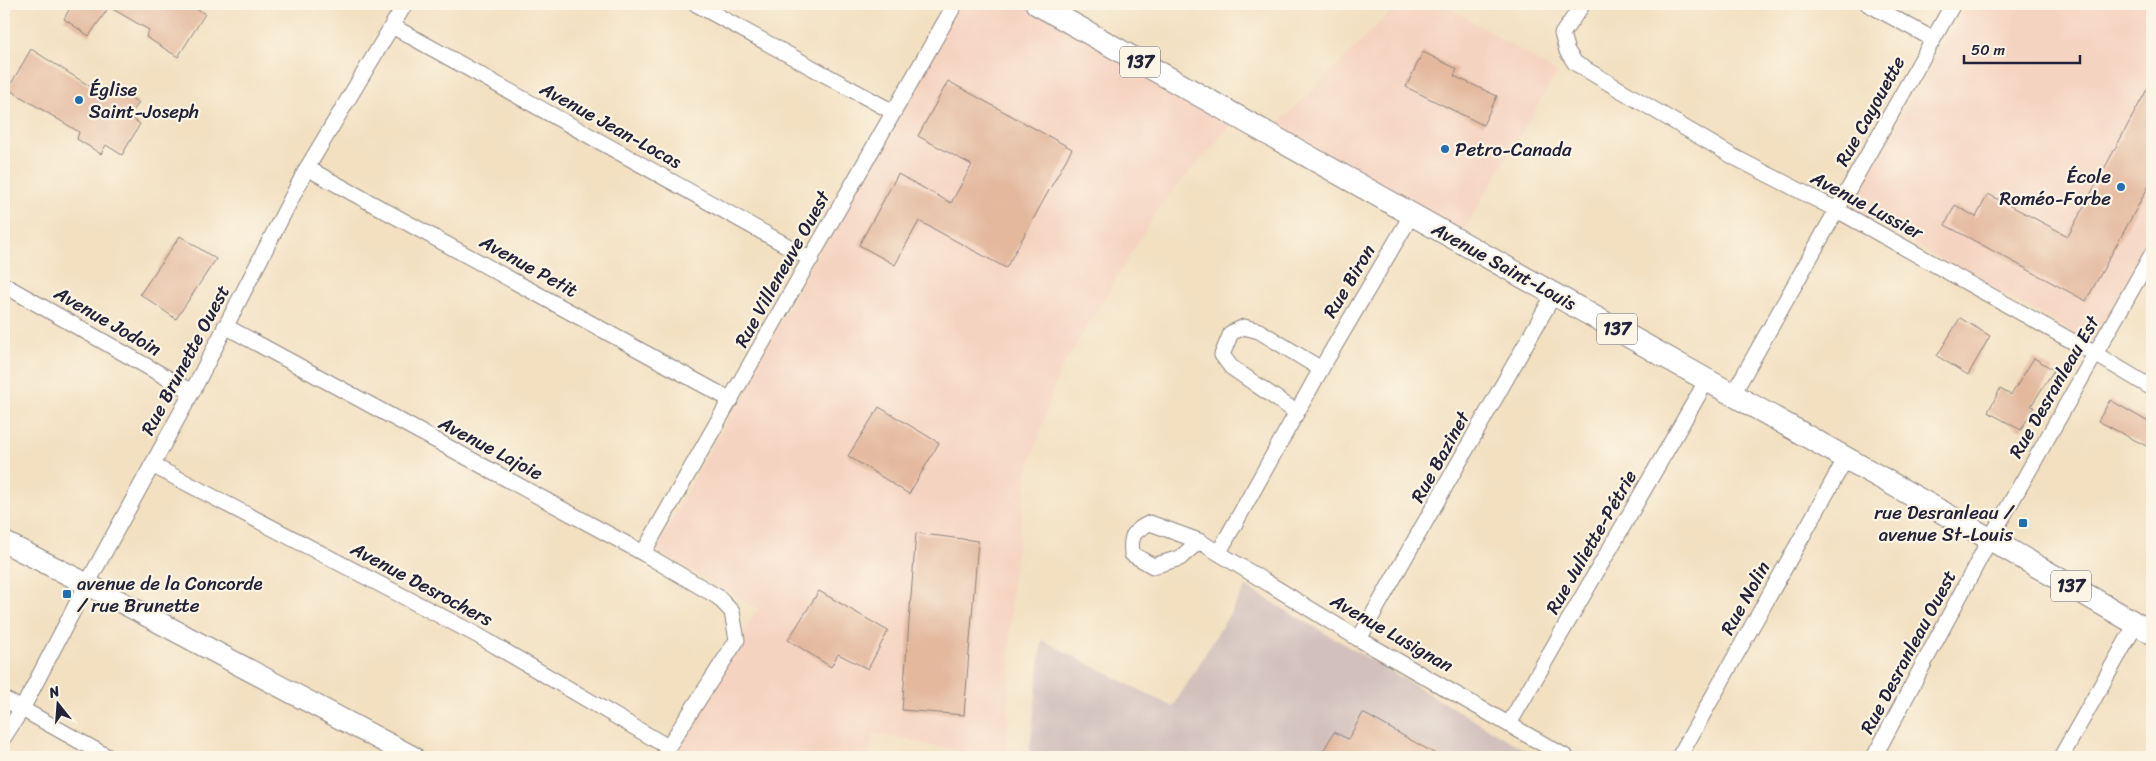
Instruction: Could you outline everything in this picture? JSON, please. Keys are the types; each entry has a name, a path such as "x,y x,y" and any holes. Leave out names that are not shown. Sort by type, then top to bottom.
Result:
{"main road":[{"name":"Avenue Saint-Louis","path":"1037,4 1990,539 2144,629"}],"street":[{"name":"Rue Brunette Ouest","path":"4,737 22,709 87,584 192,392 307,168 404,4"},
{"path":"696,4 893,112"},
{"name":"Rue Villeneuve Ouest","path":"643,553 955,4"},
{"name":"Avenue Lussier","path":"1584,4 1562,34 1567,51 1575,64 1726,152 1837,210 2152,388"},
{"path":"1868,4 1933,39"},
{"name":"Rue Cayouette","path":"1733,394 1953,4"},
{"name":"Avenue Jean-Locas","path":"392,26 811,259"},
{"name":"Avenue Petit","path":"307,168 731,400"},
{"name":"Rue Biron","path":"1219,552 1296,412 1412,214"},
{"name":"Rue Desranleau Est","path":"1990,539 2152,254"},
{"name":"Avenue Jodoin","path":"4,285 192,392"},
{"name":"Rue Bazinet","path":"1359,639 1554,294"},
{"name":"Avenue Lajoie","path":"225,326 643,553 718,597 732,612 737,640 666,752"},
{"path":"1296,412 1231,368 1222,355 1231,334 1244,327 1259,330 1321,369"},
{"name":"Rue Juliette-Pétrie","path":"1509,724 1707,380"},
{"name":"Rue Nolin","path":"1679,757 1846,458"},
{"name":"Avenue Desrochers","path":"152,465 477,635 666,752"},
{"name":"Rue Desranleau Ouest","path":"1874,757 1990,539"},
{"name":"Avenue Lusignan","path":"1199,541 1359,639 1566,757"},
{"path":"4,542 413,757"},
{"path":"2061,757 2144,629"},
{"path":"4,699 108,757"}],"shaded area":[{"path":"955,4 1037,4 1238,117 1160,206 1059,373 1029,467 1012,584 1007,757 987,757 874,733 869,757 685,757 668,747 758,609 655,550"},
{"path":"1399,4 1444,4 1557,73 1461,235 1270,132"},
{"path":"1967,4 2152,4 2152,236 2092,343 1849,208"},
{"path":"1246,587 1537,757 1029,757 1042,640 1173,707"}],"building":[{"path":"72,4 188,4 205,14 178,57 146,37 149,30 109,7 89,36 64,19"},
{"name":"Église Saint-Joseph","path":"31,49 107,97 112,86 139,103 129,116 140,124 122,155 106,145 101,154 77,139 79,132 8,89"},
{"path":"1423,52 1457,69 1454,76 1497,96 1483,125 1406,87"},
{"name":"École Roméo-Forbe","path":"2152,80 2152,180 2086,301 1945,225 1955,205 1976,217 1988,194 2068,236"},
{"path":"948,81 1072,149 1006,268 919,221 895,265 859,245 898,174 951,203 972,165 918,136"},
{"path":"180,236 216,259 176,319 140,294"},
{"path":"1960,318 1990,336 1968,375 1937,356"},
{"path":"2034,358 2054,370 2031,406 2034,407 2021,430 1988,412 2000,389 2011,395"},
{"path":"2110,400 2152,424 2152,449 2098,421"},
{"path":"879,407 939,443 909,494 848,456"},
{"path":"916,533 978,541 964,715 902,710"},
{"path":"819,591 888,631 868,669 838,654 831,667 788,640"},
{"path":"1363,713 1441,757 1320,757 1334,732 1348,739"}],"place":[{"name":"Église Saint-Joseph","path":"79,100"},
{"name":"Petro-Canada","path":"1445,149"},
{"name":"École Roméo-Forbe","path":"2121,187"},
{"name":"rue Desranleau / avenue St-Louis","path":"2023,523"},
{"name":"avenue de la Concorde / rue Brunette","path":"67,594"}]}
